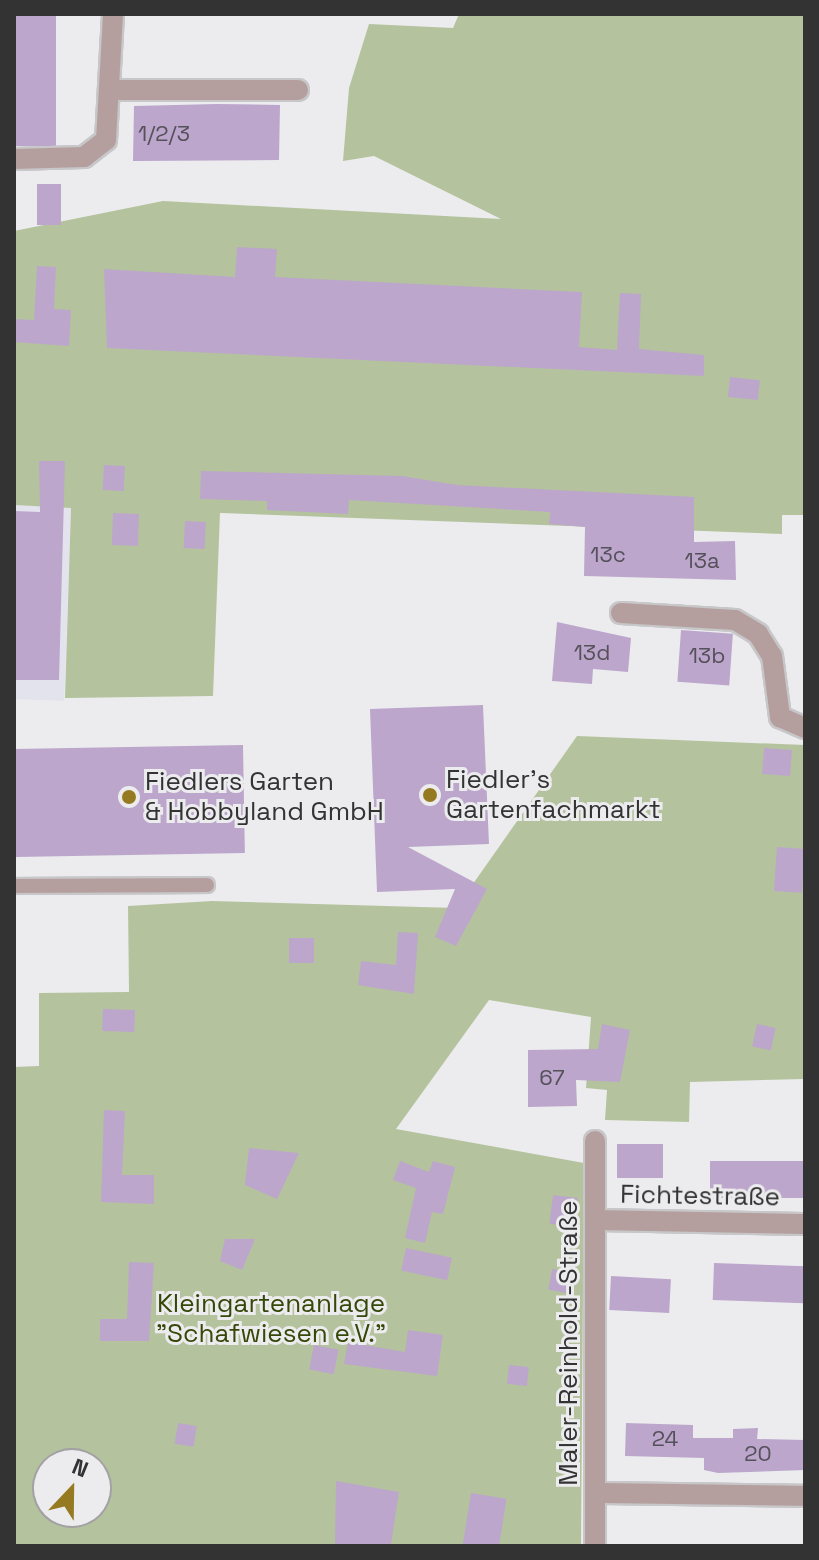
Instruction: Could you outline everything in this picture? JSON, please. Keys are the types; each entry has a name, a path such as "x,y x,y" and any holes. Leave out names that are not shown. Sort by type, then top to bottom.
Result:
{"street":[{"path":"14,159 84,157 106,140 113,14"},
{"path":"110,90 298,90"},
{"path":"621,613 735,620 758,634 772,656 780,717 805,728"},
{"name":"Maler-Reinhold-Straße","path":"595,1141 595,1546"},
{"name":"Fichtestraße","path":"595,1220 805,1224"},
{"path":"595,1493 805,1496"}],"lane":[{"path":"14,886 207,885"}],"shaded area":[{"path":"14,505 71,507 64,701 14,699"}],"green space":[{"path":"459,14 805,14 805,515 782,515 782,534 220,513 213,696 65,698 71,508 14,505 14,231 163,201 501,219 374,156 343,161 349,88 369,24 453,28"},
{"name":"Kleingartenanlage \"Schafwiesen e.V.\"","path":"577,736 805,745 805,1079 690,1082 689,1122 605,1120 607,1090 586,1088 591,1017 489,1000 396,1129 584,1163 581,1546 14,1546 14,1067 39,1066 39,993 129,992 128,906 212,901 456,908"}],"building":[{"path":"14,14 56,14 56,146 14,146"},
{"path":"280,105 279,160 133,161 134,106"},
{"path":"37,184 61,184 61,225 37,225"},
{"path":"237,247 277,249 275,277 582,292 579,347 617,350 620,293 641,294 639,349 704,355 704,376 107,348 104,269 235,277"},
{"path":"37,266 56,267 54,309 71,310 69,346 14,342 14,319 34,320"},
{"path":"730,377 760,380 758,400 728,397"},
{"path":"39,461 65,461 59,680 14,680 14,511 40,512"},
{"path":"104,465 125,466 124,491 103,490"},
{"path":"201,471 402,476 457,485 694,497 694,542 735,541 736,580 584,576 585,527 549,524 550,512 349,500 348,514 267,510 267,501 200,499"},
{"path":"113,513 139,514 138,546 112,545"},
{"path":"185,521 206,522 205,549 184,548"},
{"path":"557,622 631,638 628,672 593,669 592,684 552,681"},
{"path":"681,630 733,634 729,686 677,682"},
{"name":"Fiedler's Gartenfachmarkt","path":"483,705 489,844 408,847 487,889 456,946 435,937 455,889 377,892 370,709"},
{"name":"Fiedlers Garten & Hobbyland GmbH","path":"243,745 245,853 16,857 14,749"},
{"path":"764,748 792,750 790,776 762,774"},
{"path":"777,847 805,849 802,893 774,891"},
{"path":"398,932 418,933 414,994 358,985 361,961 396,965"},
{"path":"289,938 314,938 314,963 289,963"},
{"path":"103,1009 135,1010 134,1032 102,1031"},
{"path":"602,1024 630,1030 620,1082 576,1080 577,1106 528,1107 528,1050 598,1049"},
{"path":"757,1024 776,1028 771,1050 752,1046"},
{"path":"104,1110 125,1111 122,1175 154,1175 154,1204 101,1202"},
{"path":"617,1144 663,1144 663,1178 617,1178"},
{"path":"249,1148 299,1153 277,1199 245,1185"},
{"path":"400,1161 429,1172 433,1161 455,1167 443,1214 432,1212 425,1243 405,1238 416,1188 393,1180"},
{"path":"710,1161 805,1161 805,1198 710,1198"},
{"path":"553,1195 578,1198 574,1227 549,1224"},
{"path":"225,1239 255,1239 242,1270 220,1261"},
{"path":"406,1248 452,1258 447,1280 401,1270"},
{"path":"129,1262 154,1263 149,1341 100,1341 100,1319 127,1319"},
{"path":"714,1263 805,1266 804,1303 713,1300"},
{"path":"552,1269 574,1273 570,1294 548,1290"},
{"path":"611,1276 671,1279 669,1313 609,1310"},
{"path":"408,1330 443,1335 437,1376 344,1364 348,1342 405,1352"},
{"path":"314,1345 339,1350 334,1374 309,1370"},
{"path":"509,1365 529,1367 527,1386 507,1384"},
{"path":"178,1423 197,1426 193,1447 175,1444"},
{"path":"626,1423 693,1425 693,1438 733,1438 733,1429 758,1428 757,1439 805,1440 805,1470 718,1473 704,1470 704,1458 625,1456"},
{"path":"336,1481 399,1492 391,1544 335,1546"},
{"path":"471,1493 507,1499 499,1546 463,1545"}],"place":[{"name":"Fiedler's Gartenfachmarkt","path":"430,795"},
{"name":"Fiedlers Garten & Hobbyland GmbH","path":"129,797"}]}
